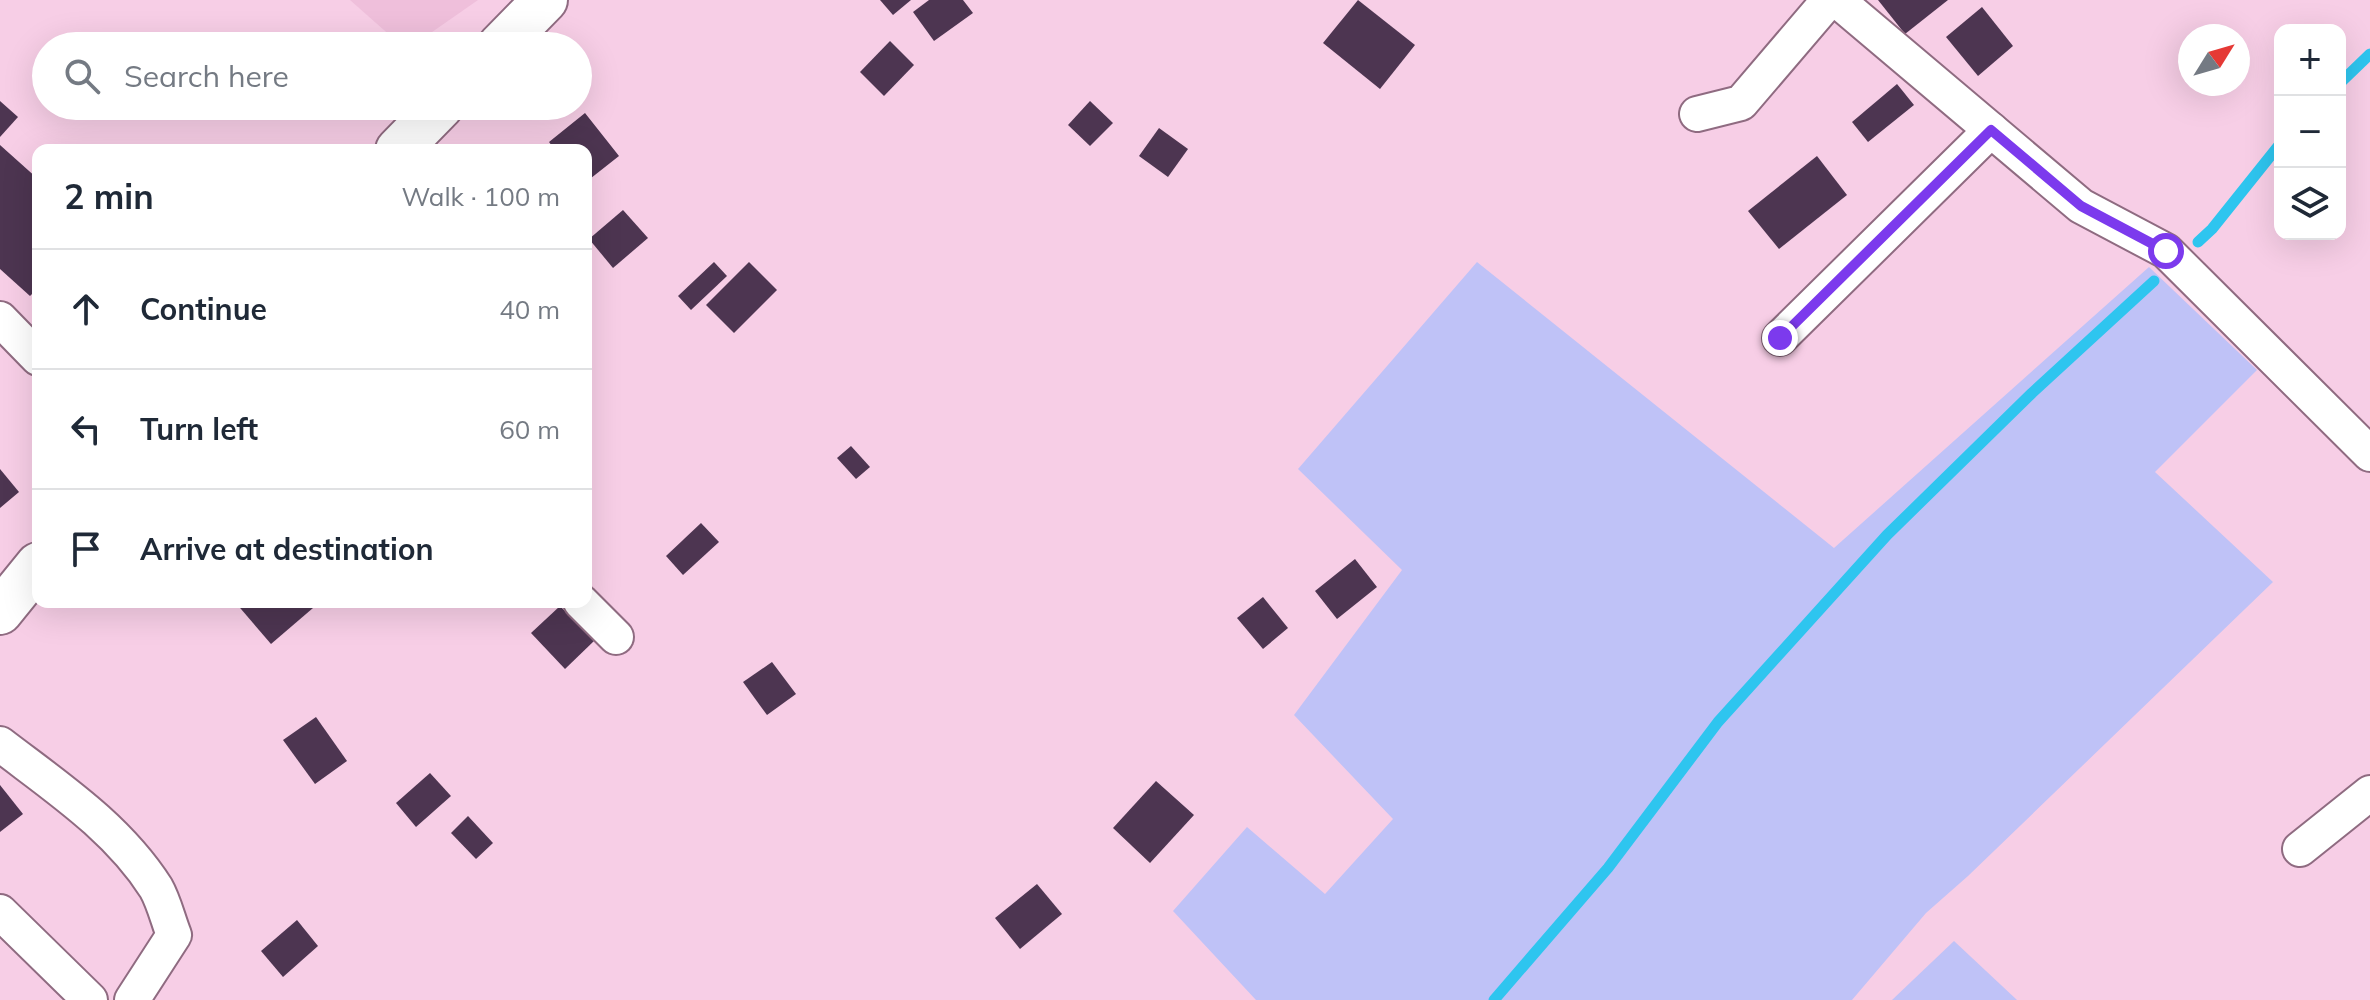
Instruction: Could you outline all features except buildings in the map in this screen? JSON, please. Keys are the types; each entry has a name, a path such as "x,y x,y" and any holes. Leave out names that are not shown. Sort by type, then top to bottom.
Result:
{"main road":[{"path":"514,32 545,0"},
{"path":"404,144 427,120"},
{"path":"0,612 32,572"}],"street":[{"path":"1697,114 1741,103 1829,0"},
{"path":"1837,0 2081,206 2166,251 2370,454"},
{"path":"1780,338 1991,130"},
{"path":"0,319 32,352"},
{"path":"587,608 616,637"},
{"path":"0,744 101,822 136,860 158,891 174,935 132,1000"},
{"path":"2300,849 2370,793"},
{"path":"0,912 90,1000"}],"shaded area":[{"path":"350,0 478,0 432,32 386,32"},
{"path":"1477,262 1834,548 2149,267 2257,370 2155,472 2273,582 1926,913 1852,1000 1256,1000 1173,911 1247,827 1325,894 1393,819 1294,715 1402,570 1298,469"},
{"path":"1954,941 2017,1000 1892,1000"}],"waterway":[{"path":"2346,77 2370,54"},
{"path":"2198,242 2274,152"},
{"path":"1494,1000 1608,868 1718,722 1887,535 2032,393 2154,281"}],"route":[{"path":"1780,338 1991,130 2081,206 2166,251"}]}
